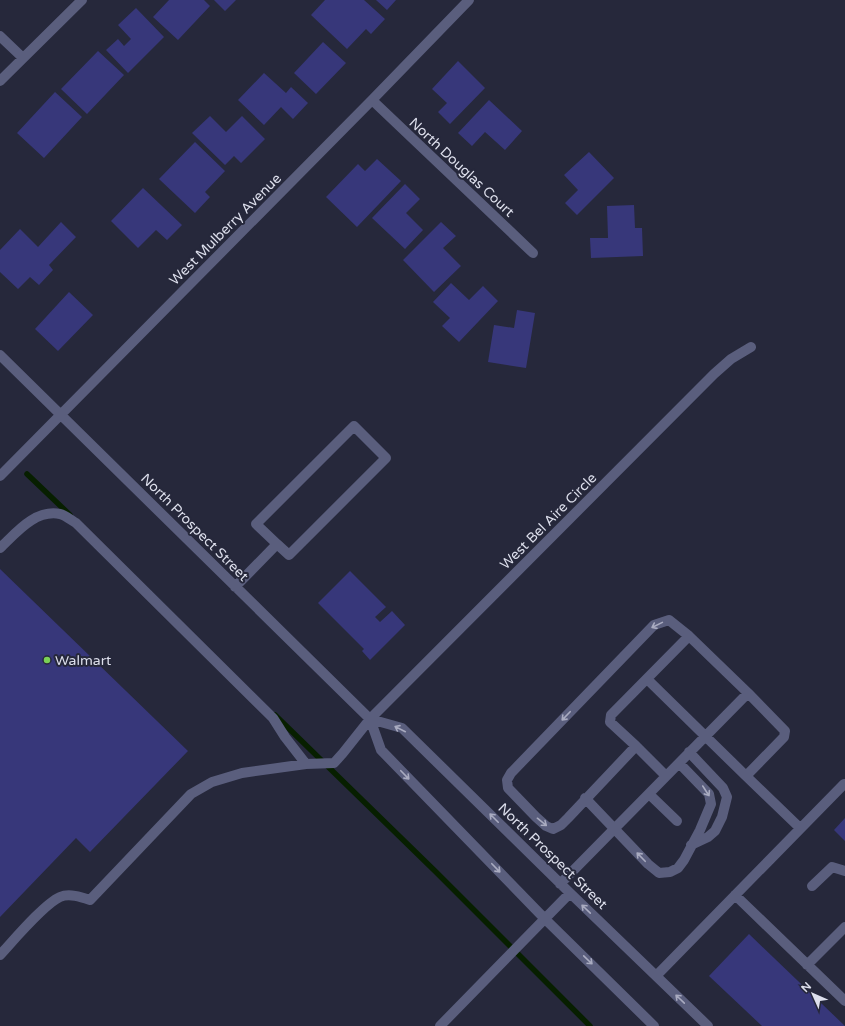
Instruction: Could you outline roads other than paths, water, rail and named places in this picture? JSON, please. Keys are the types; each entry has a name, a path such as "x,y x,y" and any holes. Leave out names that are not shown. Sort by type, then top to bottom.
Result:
{"street":[{"path":"0,81 82,0"},
{"name":"West Mulberry Avenue","path":"0,476 469,0"},
{"path":"0,36 23,58"},
{"name":"North Douglas Court","path":"372,100 533,253"},
{"name":"West Bel Aire Circle","path":"0,955 46,907 60,897 77,896 90,900 191,794 212,782 242,773 306,764 334,763 370,719 714,374 731,359 751,347"},
{"name":"North Prospect Street","path":"0,355 370,719 381,750 545,919 654,1026"},
{"path":"354,426 386,458 289,555 277,544 256,524 354,426"},
{"path":"0,548 34,518 48,513 61,514 76,523 272,718 306,764"},
{"path":"236,587 277,544"},
{"path":"636,746 561,825 553,829 546,826 536,818 508,788 507,780 511,773 654,625 669,620 689,636 785,731 784,737 746,776"},
{"path":"666,776 610,722 612,715 689,636"},
{"path":"647,679 800,828"},
{"path":"560,884 748,693"},
{"name":"North Prospect Street","path":"370,719 402,728 560,884 708,1026"},
{"path":"689,752 724,788 727,797 722,817 715,831 708,837 691,845"},
{"path":"585,798 648,864 659,873 670,872 678,868 684,860 700,830 711,804 709,794 679,763"},
{"path":"656,976 844,784"},
{"path":"649,794 676,821"},
{"path":"812,886 832,867 845,871"},
{"path":"440,1026 570,893"},
{"path":"735,895 845,1001"},
{"path":"807,965 845,927"}],"waterway":[{"path":"27,474 70,515"},
{"path":"275,715 436,872 590,1026"}],"place":[{"name":"Walmart","path":"47,660"}]}
